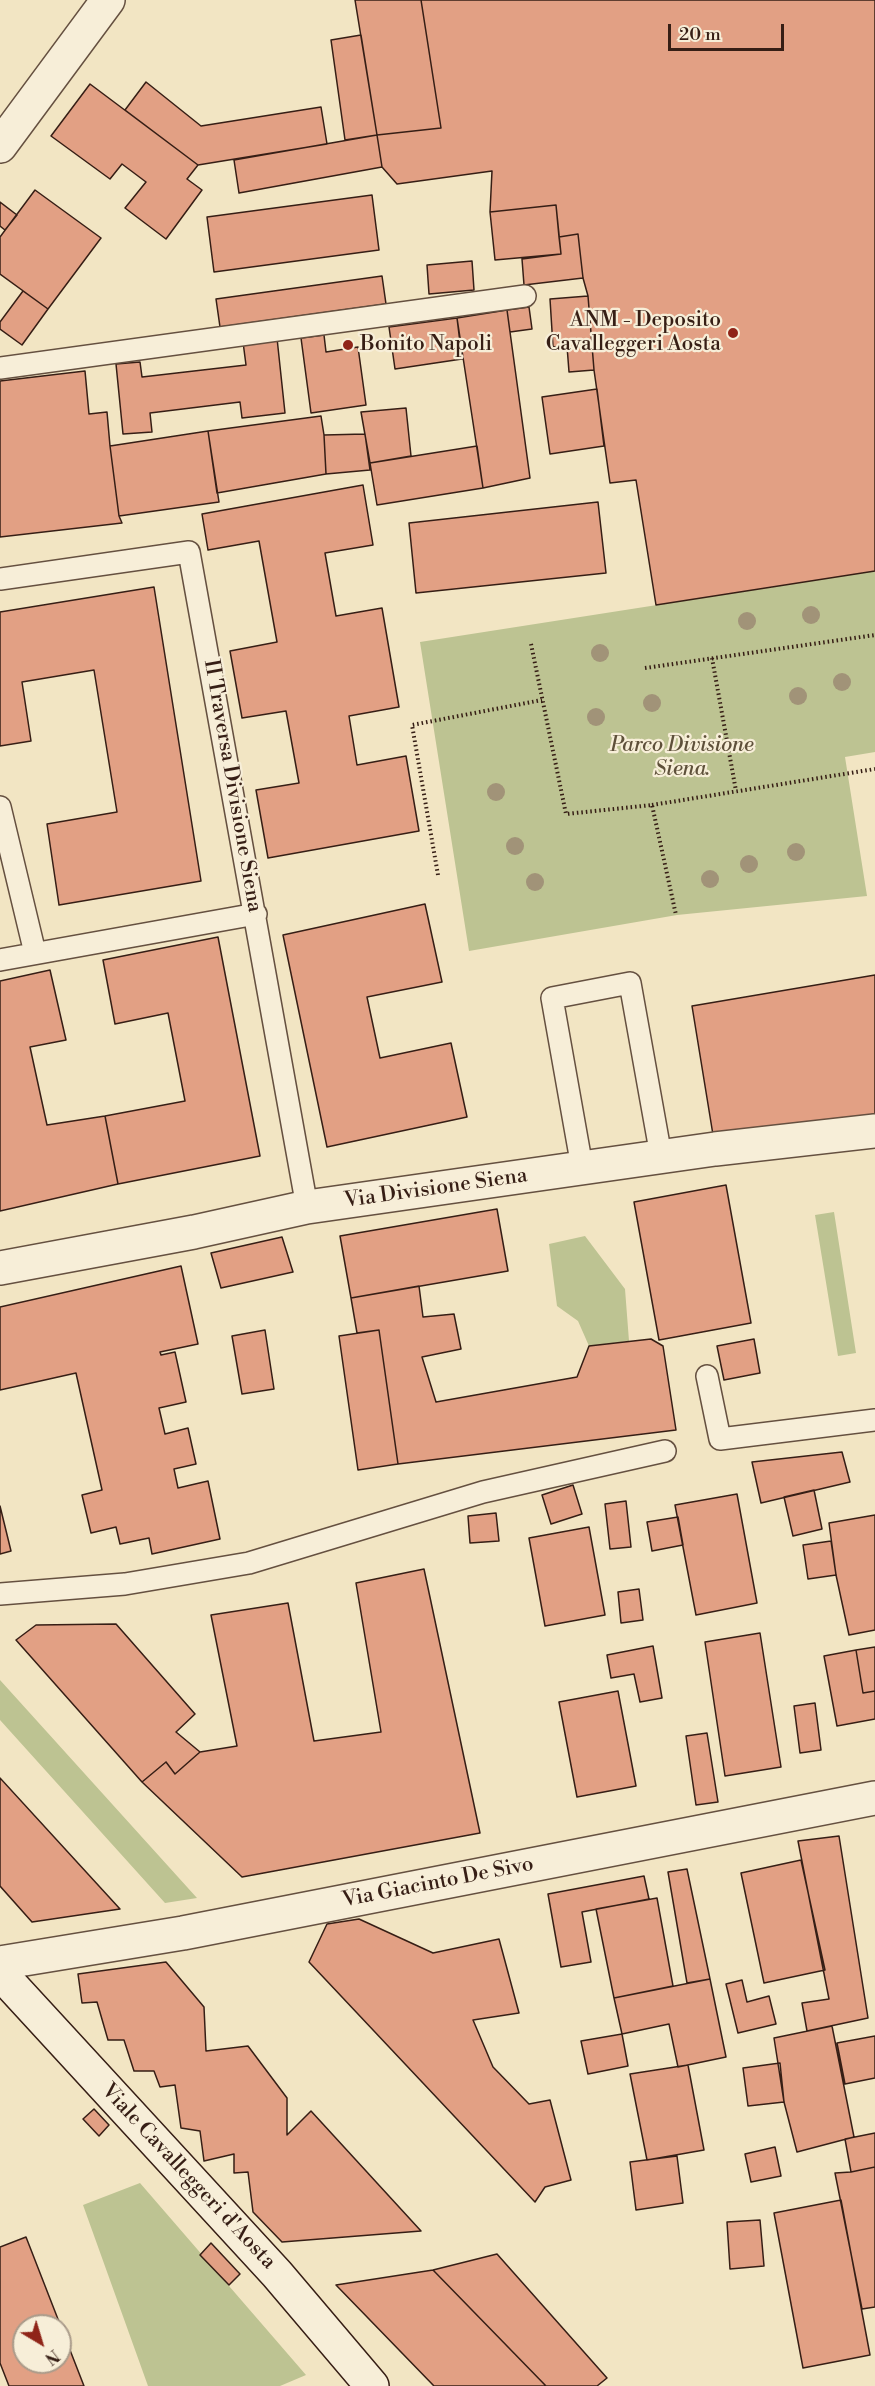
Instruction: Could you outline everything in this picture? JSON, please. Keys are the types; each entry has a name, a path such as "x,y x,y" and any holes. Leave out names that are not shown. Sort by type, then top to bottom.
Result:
{"street":[{"path":"0,146 108,0"},
{"name":"Via Divisione Siena","path":"0,1268 194,1232 307,1207 661,1156 875,1131"},
{"name":"Via Giacinto De Sivo","path":"0,1963 183,1933 875,1798"},
{"name":"Viale Cavalleggeri d'Aosta","path":"0,1973 277,2274 372,2386"}],"lane":[{"path":"0,368 525,296"},
{"name":"II Traversa Divisione Siena","path":"0,579 189,552 307,1207"},
{"path":"0,807 35,953"},
{"path":"0,960 256,914"},
{"path":"582,1167 552,998 630,983 661,1156"},
{"path":"707,1376 720,1439 875,1420"},
{"path":"0,1594 125,1584 249,1563 483,1492 665,1451"}],"path":[{"path":"645,668 875,635"},
{"path":"531,644 566,814 652,805 875,769"},
{"path":"712,658 736,791"},
{"path":"438,875 412,725 542,700"},
{"path":"652,805 676,915"}],"green space":[{"name":"Parco Divisione Siena.","path":"875,571 875,752 845,757 867,896 677,915 469,951 420,642"},
{"path":"834,1212 856,1353 838,1356 815,1215"},
{"path":"585,1236 625,1289 629,1341 589,1346 578,1321 557,1306 549,1244"},
{"path":"0,1680 197,1898 165,1903 0,1720"},
{"path":"140,2183 306,2375 280,2386 148,2386 83,2205"}],"building":[{"path":"355,0 421,0 441,128 377,135"},
{"name":"ANM - Deposito Cavalleggeri Aosta","path":"421,0 875,0 875,571 656,605 636,480 610,483 594,370 588,296 583,278 578,234 559,237 556,205 490,212 492,171 397,184 382,167 377,135 441,128"},
{"path":"361,35 377,135 345,140 331,40"},
{"path":"146,82 201,126 321,107 327,144 198,165 125,110"},
{"path":"90,84 198,165 187,179 202,190 166,239 125,208 146,182 122,164 110,179 51,136"},
{"path":"377,135 382,167 239,193 234,160"},
{"path":"35,190 101,238 48,309 0,274 0,237"},
{"path":"372,195 379,250 214,272 207,217"},
{"path":"0,202 17,215 5,230 0,226"},
{"path":"556,205 561,254 495,260 490,212"},
{"path":"578,234 583,278 524,285 522,259 561,254 559,237"},
{"path":"472,261 474,290 429,294 427,265"},
{"path":"382,276 386,304 220,327 216,299"},
{"path":"23,291 48,309 22,345 0,329 0,322"},
{"path":"588,296 594,370 569,372 567,346 553,347 550,299"},
{"path":"529,307 532,329 510,332 507,310"},
{"path":"507,310 530,478 483,488 457,318"},
{"path":"457,318 462,359 395,369 389,327"},
{"path":"324,335 326,352 358,347 366,405 311,413 301,338"},
{"path":"277,338 285,413 242,418 240,402 150,413 152,432 123,434 116,364 140,362 142,377 246,365 243,342"},
{"path":"85,371 89,414 107,412 119,516 122,523 0,537 0,381"},
{"path":"597,389 604,446 550,454 542,397"},
{"path":"406,408 411,456 370,463 361,412"},
{"path":"321,416 326,474 217,493 208,431"},
{"path":"208,431 219,502 119,516 110,446"},
{"path":"365,434 370,470 326,474 324,435"},
{"path":"477,446 483,488 377,505 370,463"},
{"path":"363,485 373,545 325,553 336,616 382,608 399,707 349,716 357,765 406,756 419,831 268,858 256,790 299,783 286,711 242,718 230,651 277,642 259,541 208,550 202,514"},
{"path":"598,502 606,573 416,593 409,523"},
{"path":"154,587 201,881 59,905 47,824 117,812 94,670 22,682 31,741 0,746 0,612"},
{"path":"425,904 442,982 367,997 380,1058 451,1043 467,1117 327,1147 283,935"},
{"path":"218,937 260,1156 118,1184 105,1116 185,1101 168,1013 115,1024 103,960"},
{"path":"50,970 66,1040 30,1047 47,1125 105,1116 118,1184 0,1211 0,981"},
{"path":"875,975 875,1114 714,1141 692,1006"},
{"path":"726,1185 751,1323 659,1340 634,1202"},
{"path":"497,1209 508,1271 351,1298 340,1236"},
{"path":"282,1237 293,1272 221,1288 211,1253"},
{"path":"181,1266 198,1344 160,1352 161,1355 175,1352 186,1402 159,1408 165,1434 188,1428 196,1464 174,1469 178,1488 208,1481 220,1539 152,1554 149,1538 120,1544 116,1527 91,1533 82,1495 102,1490 76,1373 0,1390 0,1307"},
{"path":"419,1286 423,1317 454,1314 461,1349 422,1357 436,1402 577,1377 589,1346 651,1339 663,1346 676,1430 398,1464 379,1330 357,1333 351,1298"},
{"path":"265,1330 274,1389 242,1394 232,1336"},
{"path":"379,1330 398,1464 358,1470 339,1336"},
{"path":"754,1339 760,1373 724,1380 717,1346"},
{"path":"842,1452 850,1482 761,1503 752,1462"},
{"path":"573,1485 582,1514 551,1524 542,1495"},
{"path":"814,1490 822,1529 793,1536 784,1497"},
{"path":"737,1494 757,1603 696,1615 675,1505"},
{"path":"626,1501 631,1547 610,1549 605,1504"},
{"path":"0,1506 11,1551 0,1554"},
{"path":"496,1513 499,1541 470,1543 468,1516"},
{"path":"875,1515 875,1630 849,1635 836,1575 829,1523"},
{"path":"678,1517 683,1545 652,1551 647,1522"},
{"path":"589,1527 605,1615 545,1626 529,1538"},
{"path":"831,1541 836,1575 808,1579 803,1545"},
{"path":"424,1569 480,1833 242,1877 142,1782 166,1762 175,1774 200,1752 237,1746 211,1615 288,1603 314,1741 381,1732 356,1583"},
{"path":"639,1589 643,1620 621,1623 618,1592"},
{"path":"116,1624 195,1714 176,1732 200,1752 175,1774 166,1762 142,1782 16,1640 36,1625"},
{"path":"760,1633 781,1767 725,1776 705,1642"},
{"path":"653,1646 662,1698 640,1702 634,1674 611,1678 607,1655"},
{"path":"875,1647 875,1691 863,1693 856,1650"},
{"path":"856,1650 863,1693 875,1691 875,1719 837,1726 824,1656"},
{"path":"618,1691 636,1786 577,1797 559,1702"},
{"path":"815,1703 821,1750 800,1753 794,1706"},
{"path":"707,1733 718,1802 696,1805 686,1736"},
{"path":"0,1778 120,1909 32,1922 0,1886"},
{"path":"839,1836 868,2018 807,2031 802,2003 829,1999 798,1841"},
{"path":"801,1860 825,1970 764,1983 741,1873"},
{"path":"687,1869 710,1979 687,1983 668,1872"},
{"path":"644,1876 649,1899 582,1912 591,1962 561,1967 548,1894"},
{"path":"657,1898 673,1986 614,1998 596,1909"},
{"path":"359,1919 433,1953 499,1939 519,2013 473,2020 493,2067 529,2104 550,2100 571,2180 545,2187 535,2202 309,1962 327,1924"},
{"path":"166,1962 204,2007 206,2051 248,2046 287,2098 287,2135 311,2111 421,2231 282,2242 253,2212 248,2172 234,2173 234,2154 204,2161 200,2131 181,2128 175,2085 160,2087 154,2071 134,2071 124,2040 108,2040 97,2002 82,2003 78,1974"},
{"path":"710,1979 726,2057 678,2067 669,2024 622,2034 614,1998"},
{"path":"742,1980 747,2002 769,1996 776,2024 738,2033 726,1984"},
{"path":"832,2026 854,2137 797,2152 784,2102 774,2038"},
{"path":"622,2034 628,2066 588,2074 581,2041"},
{"path":"875,2036 875,2078 845,2084 837,2043"},
{"path":"780,2063 784,2102 748,2106 743,2068"},
{"path":"688,2065 704,2150 647,2160 630,2074"},
{"path":"94,2109 109,2125 99,2136 83,2119"},
{"path":"875,2133 875,2167 851,2172 845,2139"},
{"path":"775,2147 781,2176 751,2182 745,2154"},
{"path":"677,2156 683,2203 636,2210 630,2162"},
{"path":"875,2167 875,2307 862,2309 835,2173"},
{"path":"841,2200 870,2355 803,2368 774,2213"},
{"path":"760,2220 764,2266 730,2269 727,2222"},
{"path":"26,2237 56,2314 12,2314 12,2374 72,2374 72,2355 84,2386 9,2386 0,2363 0,2247"},
{"path":"211,2243 240,2274 229,2285 200,2255"},
{"path":"497,2254 607,2378 597,2386 546,2386 433,2270"},
{"path":"433,2270 546,2386 434,2386 336,2285"}],"place":[{"name":"ANM - Deposito Cavalleggeri Aosta","path":"733,333"},
{"name":"Bonito Napoli","path":"348,345"}]}
